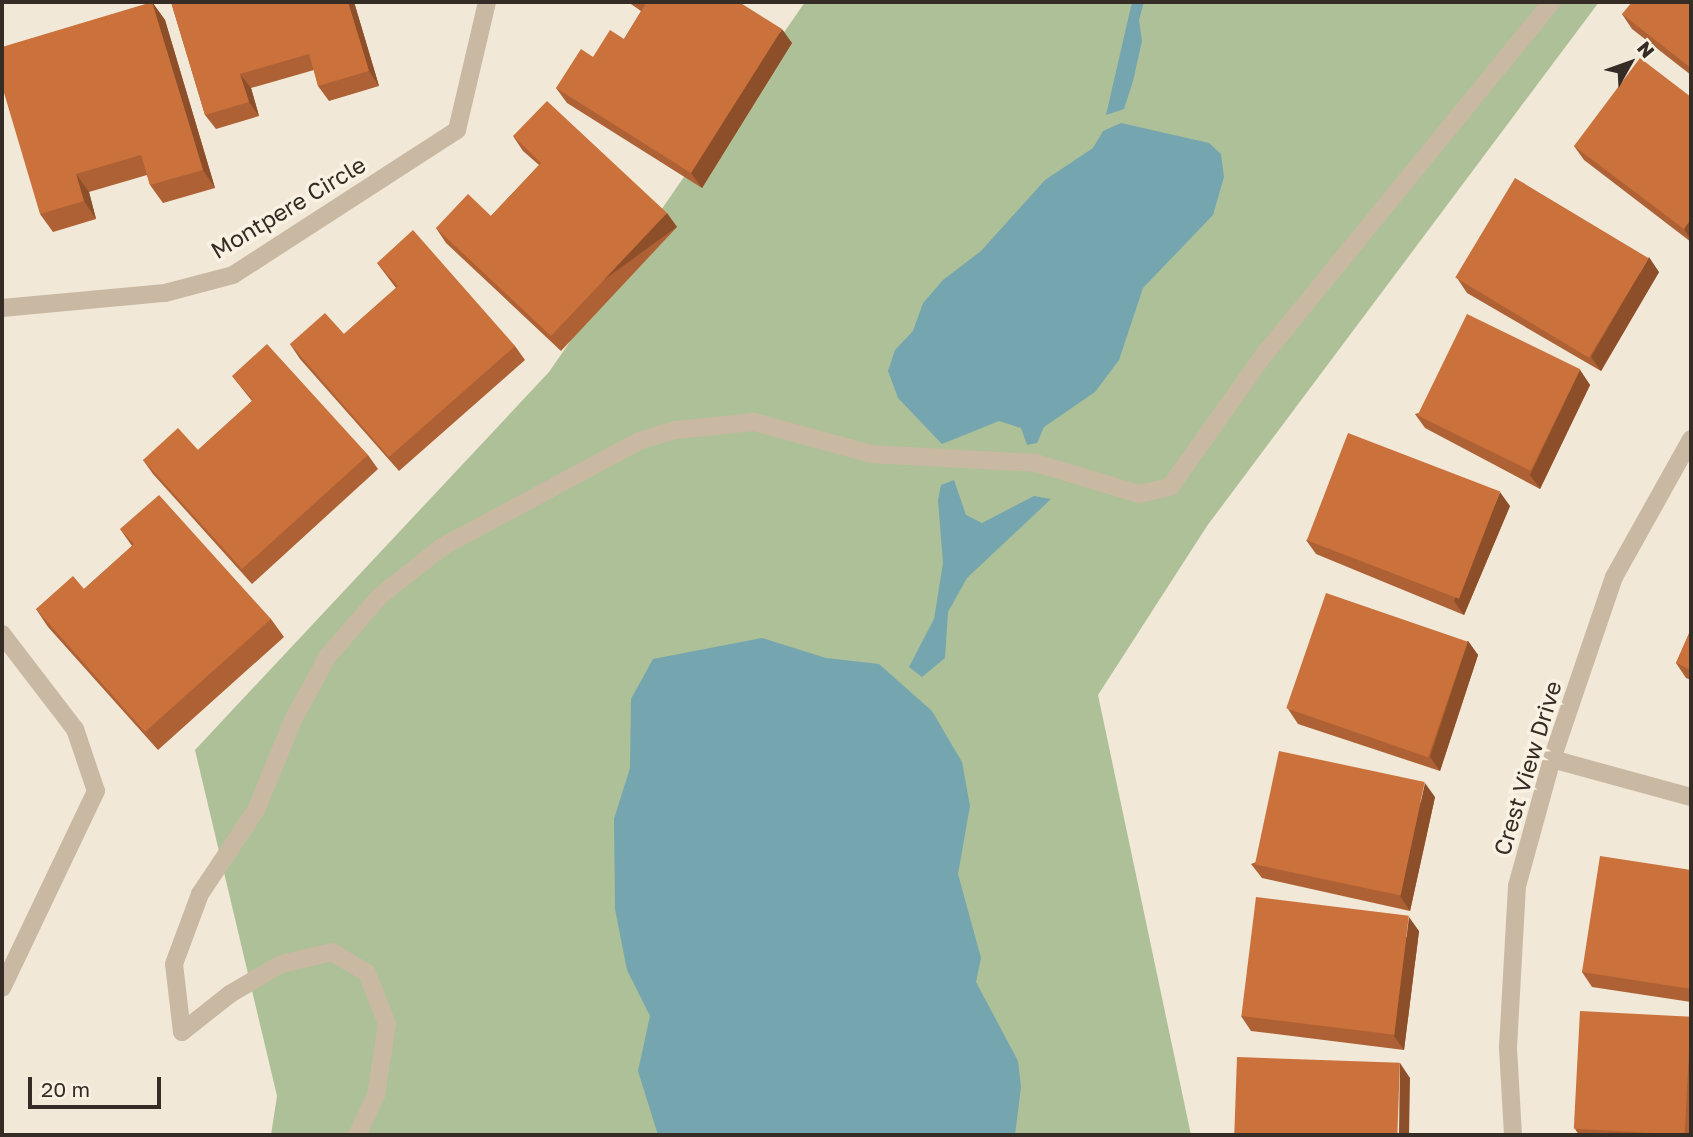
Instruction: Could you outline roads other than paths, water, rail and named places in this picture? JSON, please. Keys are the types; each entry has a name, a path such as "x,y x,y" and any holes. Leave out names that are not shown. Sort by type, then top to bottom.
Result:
{"street":[{"name":"Montpere Circle","path":"2,307 165,293 233,275 457,130 487,2"},
{"path":"357,1135 376,1095 387,1024 367,973 332,952 281,964 230,994 181,1032 174,964 200,894 256,810 299,707 328,656 380,596 442,547 603,457 676,430 754,422 871,454 1037,463 1139,494 1170,487 1263,356 1552,2"},
{"name":"Crest View Drive","path":"1513,1135 1508,1047 1517,886 1552,759 1614,577 1691,439"},
{"path":"2,634 75,729 96,791 2,988"},
{"path":"1552,759 1691,797"}],"water":[{"path":"1132,2 1144,2 1139,20 1142,41 1133,81 1124,109 1106,115"},
{"path":"1121,123 1209,143 1221,154 1224,177 1213,215 1143,288 1119,360 1095,392 1044,427 1037,443 1027,445 1021,428 999,421 942,444 898,398 888,371 895,350 913,331 923,303 943,280 981,251 1045,180 1093,148 1103,131"},
{"path":"954,480 966,515 982,523 1034,496 1051,499 967,578 948,612 945,658 922,677 909,667 934,619 943,563 938,500 941,485"},
{"path":"762,638 826,658 879,664 932,711 962,762 970,806 958,874 981,958 976,982 1018,1061 1021,1087 1015,1135 658,1135 638,1071 650,1016 627,970 615,909 614,819 630,768 631,699 653,659"}]}
